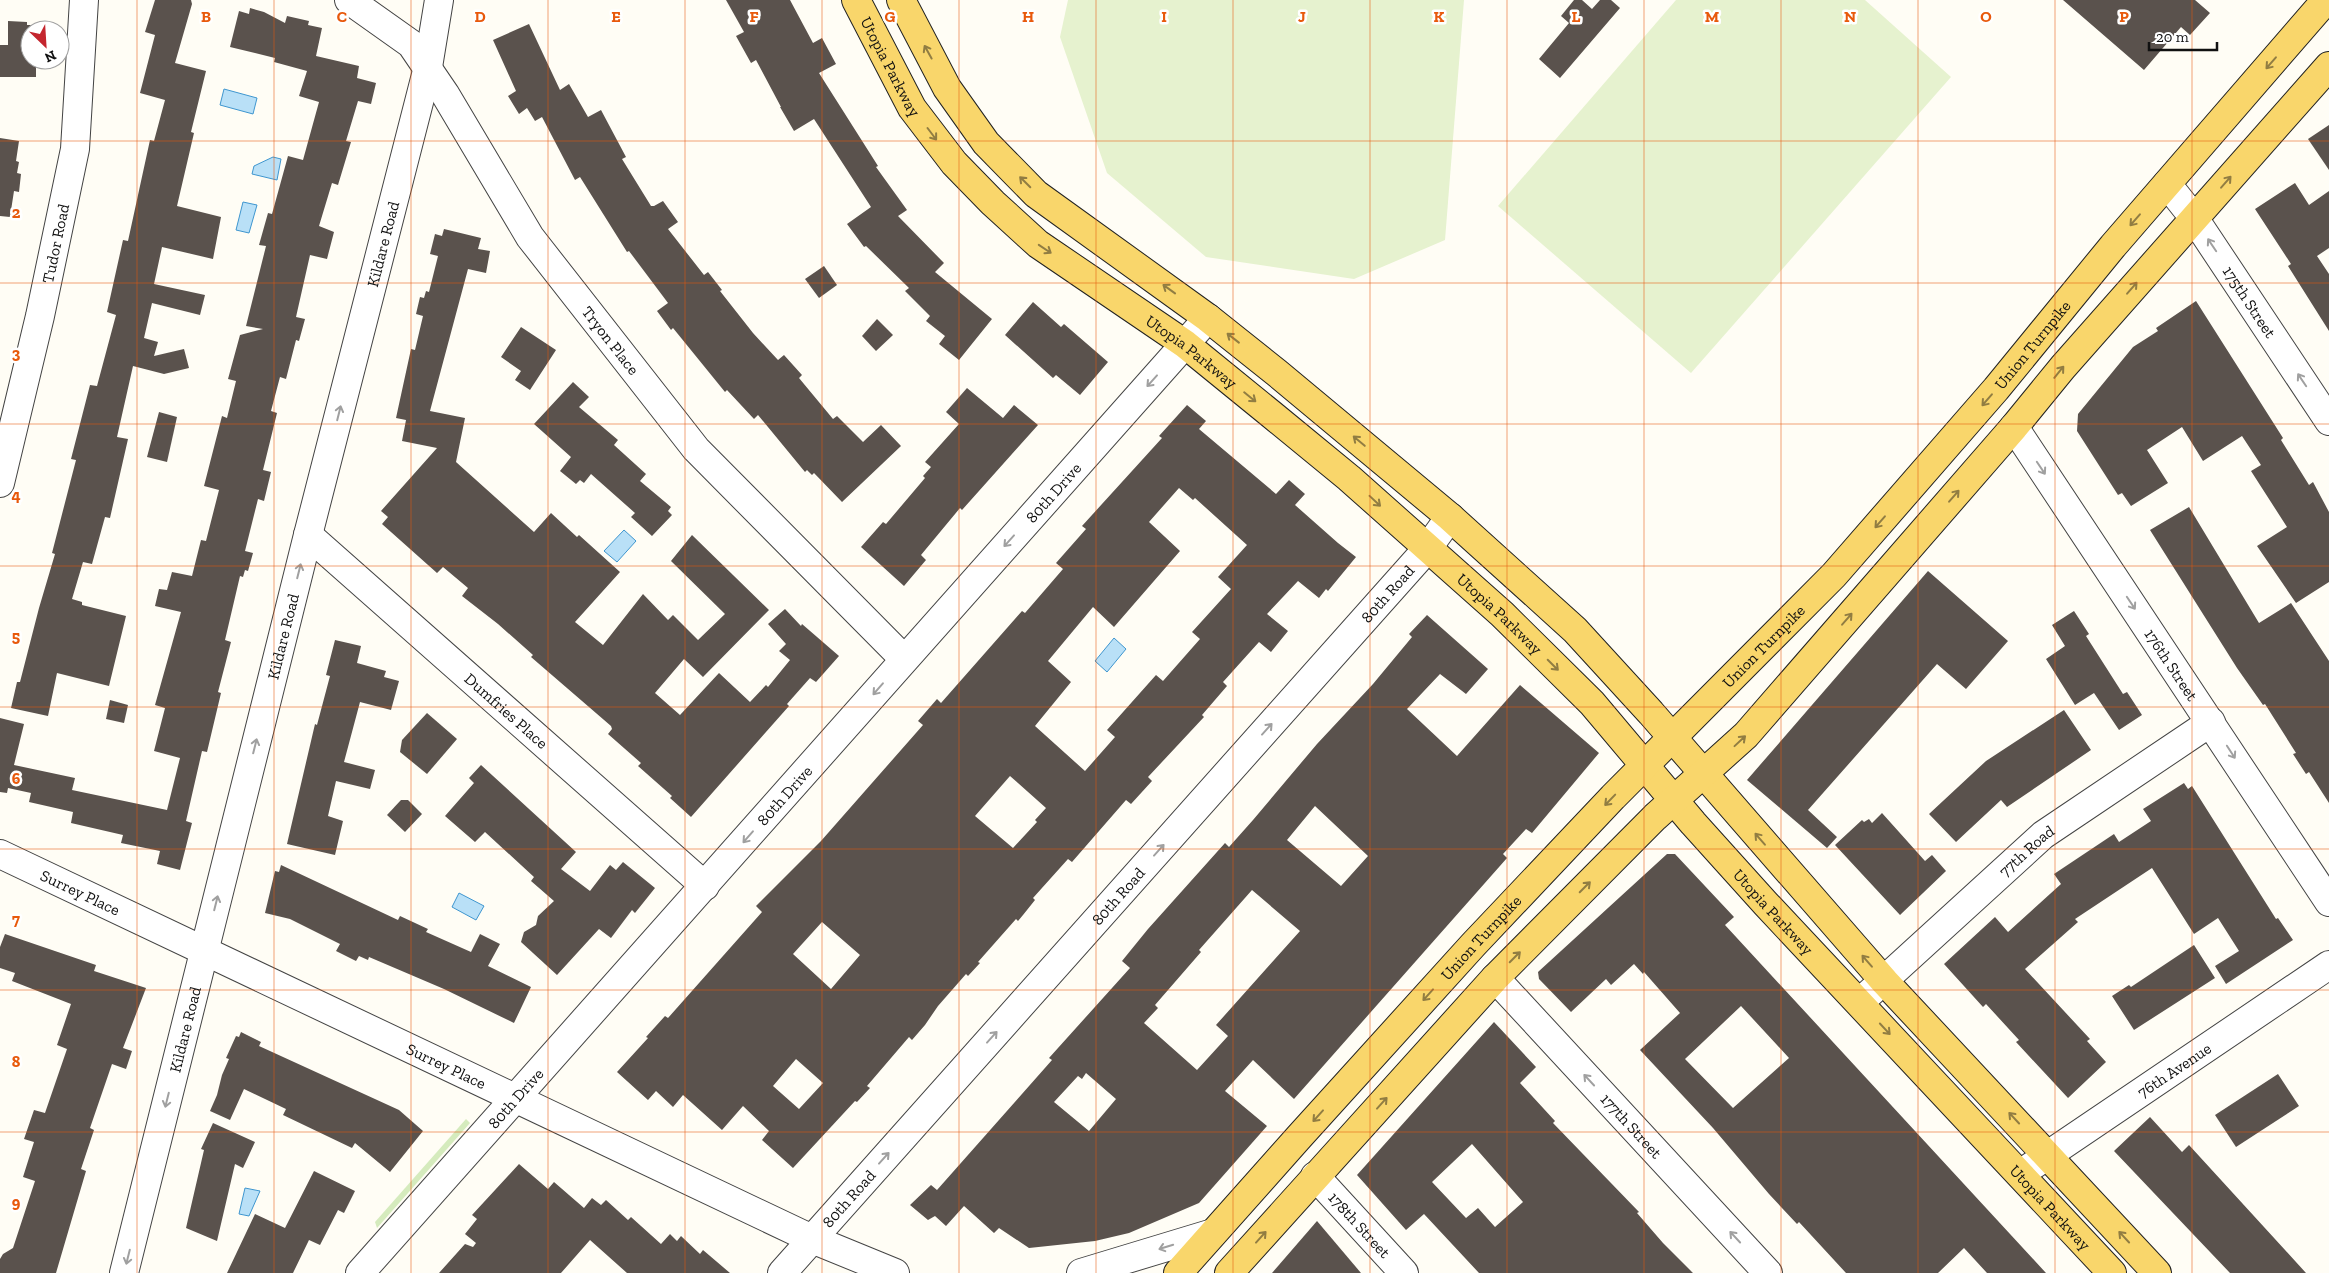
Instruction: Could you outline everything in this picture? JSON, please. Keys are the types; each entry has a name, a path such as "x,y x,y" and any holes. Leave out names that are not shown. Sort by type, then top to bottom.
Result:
{"main road":[{"name":"Utopia Parkway","path":"856,0 912,108 954,163 993,203 1038,244 1185,344 1349,478 1502,614 1585,697 1766,904 1860,1002 2112,1273"},
{"name":"Utopia Parkway","path":"901,0 947,88 986,143 1036,194 1208,318 1277,372 1450,517 1575,630 1672,737 1885,982 2047,1153 2157,1273"},
{"name":"Union Turnpike","path":"1178,1273 1473,945 1644,765 1834,575 1996,389 2113,246 2326,0"},
{"path":"1229,1273 1495,978 1674,800 1746,735 2014,427 2063,366 2329,66"}],"street":[{"name":"Tudor Road","path":"0,483 40,316 75,150 84,0"},
{"name":"Tryon Place","path":"349,0 411,44 428,68 530,237 696,449 904,659"},
{"name":"Kildare Road","path":"124,1273 308,535 428,68 439,0"},
{"name":"175th Street","path":"2167,184 2194,218 2329,421"},
{"name":"80th Drive","path":"360,1273 1208,318"},
{"name":"176th Street","path":"2014,427 2329,902"},
{"name":"80th Road","path":"782,1273 1427,549 1450,517"},
{"name":"Dumfries Place","path":"308,535 705,886"},
{"name":"77th Road","path":"1860,1002 1885,982 2043,835 2211,722"},
{"name":"Surrey Place","path":"0,854 812,1239 895,1273"},
{"name":"76th Avenue","path":"2020,1174 2047,1153 2329,965"},
{"name":"177th Street","path":"1495,978 1768,1273"},
{"name":"178th Street","path":"1315,1176 1404,1273"},
{"path":"1081,1273 1213,1233"}],"green space":[{"path":"1068,0 1464,0 1445,240 1354,279 1206,257 1107,173 1060,37"},
{"path":"1676,0 1865,0 1951,77 1691,373 1498,206"},
{"path":"466,1119 470,1123 377,1228 375,1222"}],"water":[{"path":"224,89 257,98 253,114 220,105"},
{"path":"273,157 281,159 277,180 252,174 254,166"},
{"path":"243,202 257,205 249,233 236,230"},
{"path":"624,530 636,541 617,562 604,551"},
{"path":"1114,638 1126,649 1107,672 1095,661"},
{"path":"459,893 484,906 476,920 452,907"},
{"path":"245,1188 260,1191 249,1216 239,1214"}],"building":[{"path":"155,0 191,0 192,4 175,63 206,71 191,132 194,133 177,206 221,217 213,259 162,247 154,284 205,295 200,315 152,303 144,338 158,342 154,356 184,349 189,368 164,374 133,366 117,437 128,439 110,518 105,517 92,564 83,562 72,599 82,602 82,605 126,616 109,686 57,673 48,716 11,708 17,682 20,682 55,554 52,553 76,460 71,459 90,385 97,386 116,315 107,312 123,240 128,241 150,140 154,141 165,100 140,93 155,35 145,32"},
{"path":"726,0 790,0 813,43 822,38 836,64 819,73 878,166 876,167 907,210 898,216 944,263 935,272 992,319 959,360 939,344 945,336 926,321 930,316 905,291 909,288 866,246 864,247 847,224 871,207 814,119 794,131 756,60 751,63 736,36 744,32"},
{"path":"1574,0 1582,0 1592,9 1600,0 1611,0 1620,8 1560,78 1539,59 1569,23 1561,16"},
{"path":"2063,0 2195,0 2210,13 2190,35 2181,27 2144,70"},
{"path":"250,8 264,12 285,23 287,16 309,21 308,25 322,28 316,56 359,66 357,78 376,83 371,104 358,101 346,141 351,142 338,185 332,183 319,226 334,232 327,259 310,255 296,317 305,319 299,341 296,340 286,379 280,377 271,411 277,413 263,470 271,472 264,501 258,499 245,551 253,553 248,571 245,570 243,577 240,576 225,640 231,642 218,692 221,693 207,752 202,751 186,821 192,823 180,870 157,864 160,851 121,843 123,835 71,823 73,812 29,802 31,793 8,788 7,793 0,792 0,718 24,724 14,765 75,778 72,790 167,810 180,758 154,751 165,708 155,705 181,612 155,606 159,589 167,590 172,572 192,576 201,540 206,541 219,490 204,486 222,416 227,418 236,381 228,379 240,335 263,329 246,326 266,246 259,245 268,213 272,214 288,156 303,160 319,102 299,96 307,71 274,62 275,58 230,47 239,11 249,14"},
{"path":"8,21 20,22 20,70 36,70 36,77 0,77 0,45 8,45"},
{"path":"529,24 560,90 569,84 588,117 601,110 626,157 622,159 651,206 663,201 678,222 668,229 704,275 708,272 722,290 720,291 753,333 778,360 784,355 802,375 799,378 833,419 837,416 863,442 881,425 901,446 842,502 814,473 812,475 807,470 805,472 758,415 754,419 727,390 725,392 673,328 671,330 657,311 668,303 629,251 627,252 580,177 575,180 542,117 535,121 527,108 519,114 508,96 516,91 493,40"},
{"path":"2329,125 2329,170 2308,139"},
{"path":"0,138 19,141 16,161 19,162 17,173 21,174 19,192 14,191 10,217 0,216"},
{"path":"2295,183 2309,205 2329,191 2329,248 2317,256 2329,274 2329,331 2288,266 2291,264 2255,209"},
{"path":"444,229 481,238 478,249 490,251 486,273 468,269 430,411 465,418 456,462 534,532 551,513 620,572 575,622 603,645 643,594 668,620 673,615 698,640 725,614 671,561 692,535 769,610 703,677 684,659 655,693 680,715 719,673 750,702 766,685 768,687 790,660 779,651 786,644 768,624 785,609 801,626 802,624 839,656 816,682 810,678 787,704 789,706 691,817 670,798 672,796 638,766 641,763 608,734 612,729 611,726 531,657 533,655 498,624 462,596 468,588 443,567 437,573 382,524 388,517 381,511 437,448 402,441 406,420 396,418 411,349 415,350 423,316 416,314 420,297 424,298 426,291 429,292 438,256 430,254 435,234 442,236"},
{"path":"824,266 837,285 819,298 805,279"},
{"path":"2196,301 2283,438 2281,440 2309,485 2313,482 2329,512 2329,582 2296,603 2257,546 2287,527 2251,471 2261,465 2242,436 2203,461 2182,427 2147,450 2168,483 2131,506 2122,493 2118,495 2077,431 2078,414 2133,347 2158,331 2156,328"},
{"path":"1033,302 1061,327 1064,324 1108,362 1080,395 1056,375 1053,378 1005,335"},
{"path":"877,319 893,335 876,351 862,336"},
{"path":"521,327 556,350 530,390 515,380 521,371 501,357"},
{"path":"573,382 589,397 579,407 618,440 614,445 646,474 640,481 671,507 668,511 672,515 652,536 631,517 635,513 591,474 584,483 580,480 576,484 560,471 571,457 534,424"},
{"path":"967,388 1003,418 1014,405 1038,425 962,510 960,508 921,555 926,560 904,586 861,547 883,522 886,524 925,478 923,476 931,467 925,462 959,424 946,412"},
{"path":"1187,405 1206,421 1199,429 1276,494 1289,480 1305,494 1295,505 1356,557 1328,591 1326,589 1319,598 1298,581 1267,614 1288,631 1271,652 1259,642 1223,682 1227,686 1202,715 1204,717 1148,777 1152,781 1131,804 1126,800 1072,862 1068,859 1033,898 1035,900 1018,921 1016,919 968,976 966,974 912,1040 909,1037 867,1086 870,1088 857,1102 855,1101 793,1168 762,1140 769,1131 743,1106 722,1130 683,1095 673,1107 656,1091 648,1100 617,1072 665,1016 668,1018 762,912 756,906 821,841 923,725 918,721 937,699 941,703 1022,611 1025,613 1063,569 1056,563 1086,529 1082,526 1162,438 1159,436","holes":["1179,488 1193,500 1195,498 1247,545 1218,577 1231,589 1192,632 1200,639 1163,681 1156,675 1107,730 1115,737 1085,771 1035,726 1071,682 1048,661 1093,607 1114,627 1180,551 1149,522","1010,776 1046,808 1035,820 1037,822 1013,848 975,816","822,922 860,955 831,989 793,954","796,1059 823,1083 799,1109 773,1086"]},
{"path":"159,412 177,417 167,462 147,457"},
{"path":"2189,507 2259,623 2291,603 2329,661 2329,803 2309,772 2306,774 2293,754 2296,753 2265,704 2263,705 2237,668 2150,530"},
{"path":"1928,571 2008,641 1966,689 1937,664 1808,810 1837,837 1827,848 1747,780"},
{"path":"2074,611 2089,634 2086,636 2123,694 2127,692 2142,715 2119,730 2094,693 2075,705 2046,659 2065,646 2052,625"},
{"path":"1427,615 1488,669 1466,694 1440,674 1407,709 1457,756 1520,685 1599,753 1532,833 1526,829 1503,854 1507,858 1294,1099 1253,1060 1225,1091 1267,1126 1199,1203 1129,1233 1095,1241 1029,1248 999,1228 994,1233 964,1206 946,1226 935,1216 928,1220 910,1205 931,1185 937,1190 1052,1060 1049,1058 1130,968 1122,961 1148,929 1225,843 1229,847 1253,820 1317,744 1373,684 1412,637 1409,634","holes":["1315,806 1368,856 1341,886 1287,840","1252,890 1300,931 1216,1025 1228,1036 1197,1070 1144,1023 1158,1008 1155,1005 1201,952 1199,950","1086,1073 1116,1099 1089,1131 1054,1102 1078,1076 1082,1079"]},
{"path":"335,640 361,646 357,663 386,671 384,677 399,681 391,710 360,702 344,762 375,770 370,789 336,781 328,816 343,821 335,855 287,844 315,724 317,725 330,676 326,675"},
{"path":"110,700 128,705 124,723 106,719"},
{"path":"2064,710 2091,750 2007,807 2001,800 1956,842 1929,814 1986,761"},
{"path":"427,713 457,739 427,774 400,752 402,740"},
{"path":"481,765 576,852 561,869 590,891 610,865 616,870 623,862 655,888 635,913 632,910 611,938 599,929 557,975 521,942 524,932 536,925 538,916 554,901 531,881 534,877 485,832 475,842 445,816 474,783 469,778"},
{"path":"2184,783 2188,789 2192,786 2276,919 2278,918 2293,940 2226,984 2215,966 2239,951 2218,918 2194,934 2152,868 2075,919 2078,922 2025,969 2090,1039 2087,1041 2106,1062 2068,1098 2016,1042 2019,1040 1986,1004 1983,1007 1944,964 1995,917 2008,932 2061,884 2054,874 2114,834 2119,842 2151,821 2143,809"},
{"path":"401,800 408,800 422,814 405,832 387,815"},
{"path":"1882,813 1925,861 1932,855 1946,871 1900,915 1835,845 1862,820 1864,822 1869,819 1872,823"},
{"path":"1667,854 1675,854 1734,917 1725,925 2046,1273 1987,1273 1964,1248 1938,1273 1846,1273 1799,1222 1797,1224 1769,1194 1713,1128 1640,1050 1680,1013 1644,972 1643,974 1634,964 1611,985 1606,979 1571,1012 1539,979 1538,972","holes":["1741,1006 1789,1058 1733,1108 1685,1059"]},
{"path":"281,865 398,920 400,916 428,929 426,932 471,952 480,934 500,944 488,966 531,987 514,1023 444,989 369,957 368,960 359,956 356,961 336,951 340,944 290,919 265,913 275,871 279,872"},
{"path":"5,934 96,965 94,971 146,988 123,1048 132,1051 126,1069 112,1064 90,1128 94,1130 81,1169 86,1171 56,1273 0,1273 0,1259 3,1254 13,1248 35,1181 23,1177 34,1142 24,1139 34,1110 45,1113 67,1049 57,1045 71,1004 12,981 15,973 0,968 0,947"},
{"path":"2194,945 2215,978 2134,1030 2112,996 2129,985 2131,987"},
{"path":"1494,1022 1536,1067 1520,1083 1555,1121 1553,1123 1639,1212 1637,1213 1663,1243 1693,1273 1479,1273 1424,1214 1406,1230 1357,1175","holes":["1472,1144 1523,1202 1495,1227 1478,1208 1466,1218 1432,1182"]},
{"path":"241,1032 261,1042 259,1046 399,1110 423,1131 390,1172 355,1143 352,1148 283,1115 286,1109 244,1089 230,1120 210,1111 229,1059 226,1058 236,1036 239,1037"},
{"path":"2278,1074 2299,1106 2236,1147 2215,1115"},
{"path":"2150,1117 2182,1152 2189,1145 2306,1273 2230,1273 2114,1151"},
{"path":"213,1123 255,1142 243,1168 235,1164 217,1241 186,1228 204,1150 201,1149"},
{"path":"519,1164 548,1189 554,1182 584,1208 592,1198 601,1205 606,1200 628,1220 631,1217 661,1244 670,1234 677,1241 681,1236 700,1254 703,1250 730,1273 627,1273 590,1240 561,1273 439,1273 465,1244 473,1247 476,1243 465,1234 477,1219 472,1215"},
{"path":"314,1171 355,1191 344,1213 338,1210 320,1245 309,1240 293,1273 227,1273 255,1214 285,1228"},
{"path":"1317,1221 1361,1273 1272,1273"}]}
